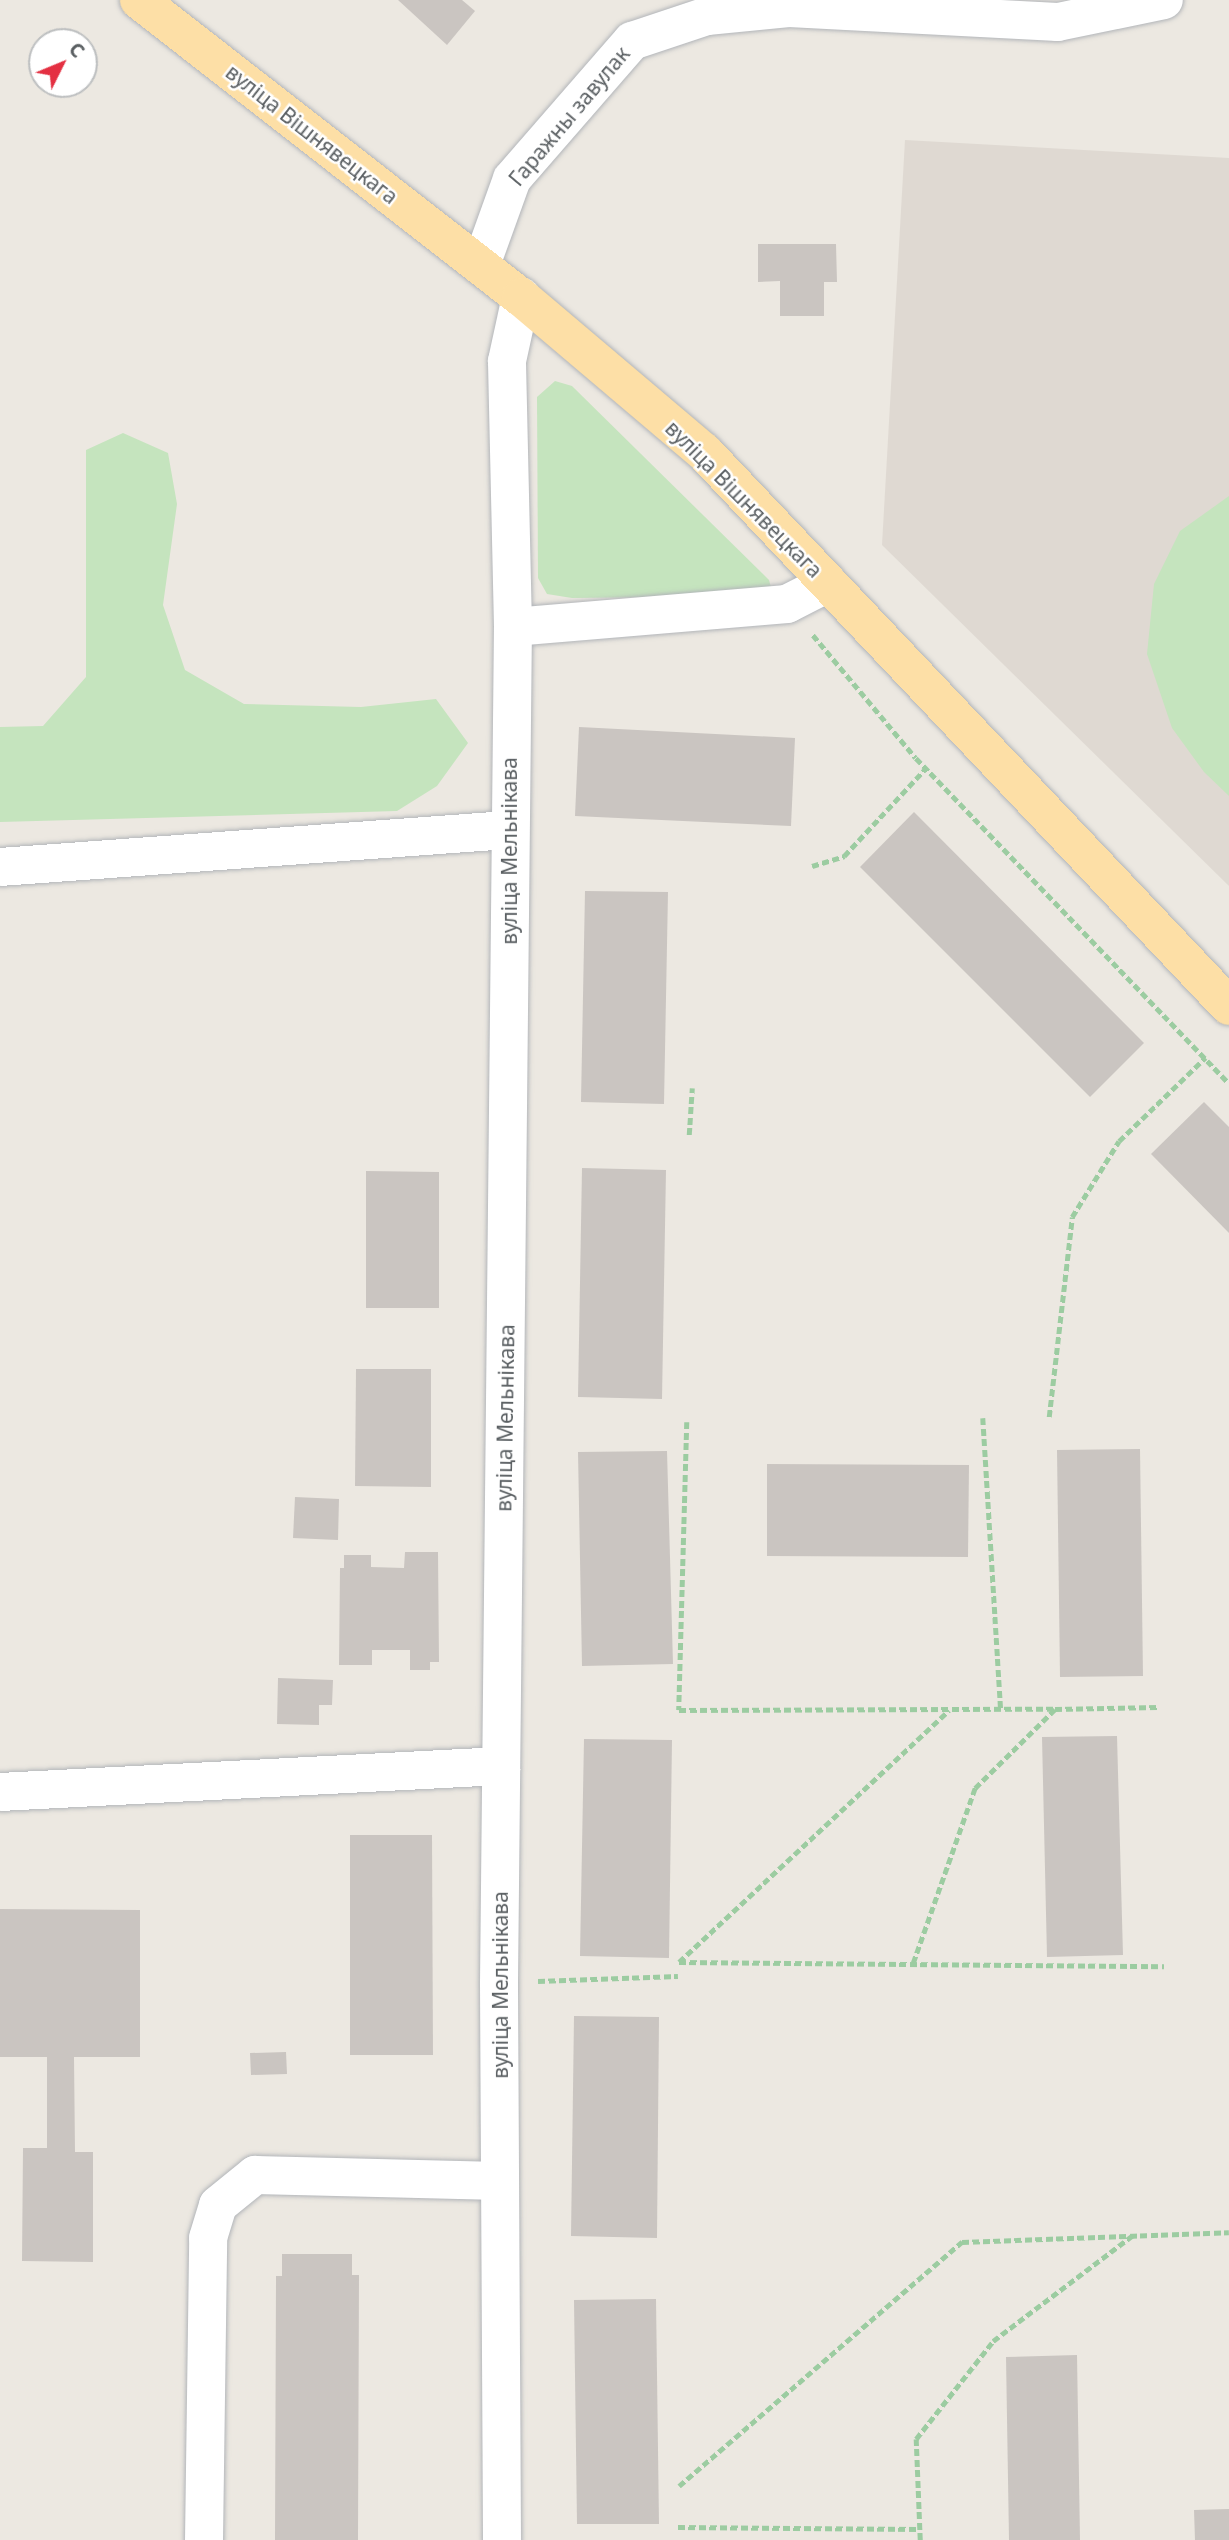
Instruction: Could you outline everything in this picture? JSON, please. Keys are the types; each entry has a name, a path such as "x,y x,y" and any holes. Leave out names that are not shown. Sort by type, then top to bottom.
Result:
{"main road":[{"name":"вуліца Вішнявецкага","path":"139,0 481,265 704,452 1229,1006"}],"street":[{"path":"632,41 662,0"},
{"name":"Гаражны завулак","path":"481,265 512,179 632,41 707,16 789,8 1058,22 1164,0"},
{"name":"вуліца Мельнікава","path":"502,2540 499,1983 508,830 513,627 507,361 521,297"},
{"path":"513,627 787,604 828,583"},
{"path":"0,867 508,830"},
{"path":"0,1792 501,1766"},
{"path":"204,2540 208,2238 218,2205 255,2175 500,2181"}],"path":[{"path":"787,604 926,768 1229,1083"},
{"path":"811,866 844,856 926,768"},
{"path":"1049,1417 1072,1217 1119,1141 1205,1058"},
{"path":"689,1135 692,1088"},
{"path":"983,1418 1001,1709"},
{"path":"687,1422 679,1710 1158,1707"},
{"path":"913,1963 975,1788 1055,1709"},
{"path":"949,1710 679,1962 1164,1966"},
{"path":"499,1983 678,1976"},
{"path":"679,2486 962,2242 1229,2232"},
{"path":"920,2540 916,2439 993,2341 1133,2235"},
{"path":"678,2527 919,2529"}],"shaded area":[{"path":"905,140 1229,158 1229,886 882,545"}],"green space":[{"path":"555,381 572,386 769,580 772,591 767,596 572,598 547,594 538,578 537,397"},
{"path":"123,433 168,453 177,504 163,605 185,670 244,704 361,707 436,699 468,743 437,786 397,811 0,822 0,727 43,726 86,677 86,450"},
{"path":"1229,496 1229,796 1204,772 1172,728 1147,654 1154,584 1180,531"}],"building":[{"path":"398,0 462,0 475,11 447,45"},
{"path":"758,244 836,244 837,282 824,282 824,316 780,316 780,281 758,282"},
{"path":"579,727 795,738 791,826 575,816"},
{"path":"914,812 1144,1043 1090,1097 860,867"},
{"path":"585,891 668,892 664,1104 581,1102"},
{"path":"1204,1102 1229,1127 1229,1233 1151,1154"},
{"path":"582,1168 666,1170 662,1399 578,1397"},
{"path":"366,1171 439,1172 439,1308 366,1308"},
{"path":"356,1369 431,1369 431,1487 355,1486"},
{"path":"1140,1449 1143,1676 1060,1677 1057,1450"},
{"path":"667,1451 673,1664 582,1666 578,1452"},
{"path":"767,1464 969,1465 968,1557 767,1556"},
{"path":"295,1497 339,1499 338,1540 293,1538"},
{"path":"405,1552 438,1552 439,1662 430,1662 430,1670 410,1670 410,1650 372,1650 372,1665 339,1665 340,1568 344,1568 344,1555 371,1555 371,1567 404,1568"},
{"path":"278,1678 333,1680 332,1705 319,1705 319,1725 277,1724"},
{"path":"1117,1736 1123,1955 1047,1957 1042,1737"},
{"path":"584,1739 672,1740 669,1958 580,1956"},
{"path":"350,1835 432,1835 433,2055 350,2055"},
{"path":"0,1909 140,1910 140,2057 74,2057 75,2152 93,2152 93,2262 22,2261 23,2148 47,2148 47,2057 0,2057"},
{"path":"574,2016 659,2017 657,2238 571,2236"},
{"path":"286,2052 287,2074 251,2075 250,2053"},
{"path":"282,2254 352,2254 352,2275 359,2275 358,2540 275,2540 276,2276 282,2276"},
{"path":"656,2299 659,2524 577,2524 574,2300"},
{"path":"1077,2355 1080,2540 1009,2540 1006,2357"},
{"path":"1229,2509 1229,2540 1195,2540 1194,2510"}]}
